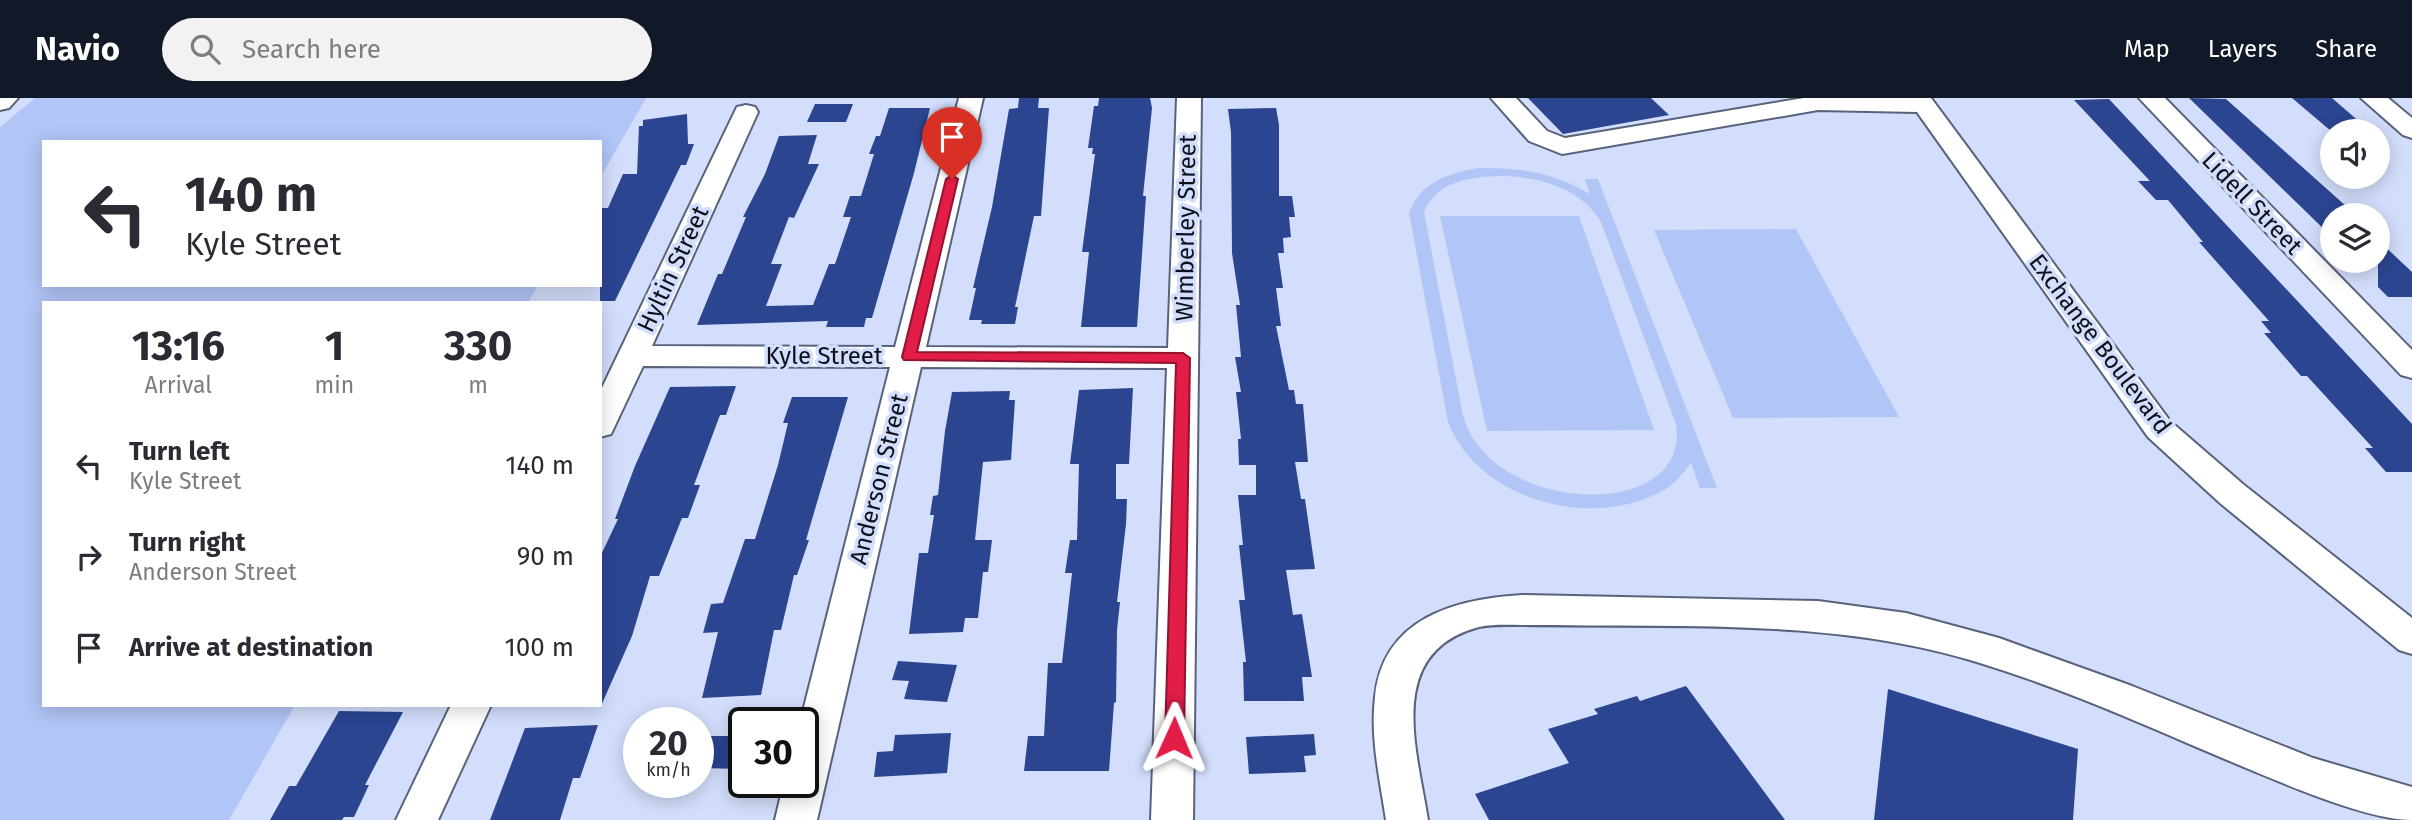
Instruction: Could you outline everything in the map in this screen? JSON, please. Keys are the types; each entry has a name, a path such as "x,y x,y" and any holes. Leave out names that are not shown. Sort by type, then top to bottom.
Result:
{"street":[{"path":"0,103 6,98"},
{"name":"Anderson Street","path":"796,820 971,98"},
{"name":"Wimberley Street","path":"1172,820 1189,98"},
{"path":"1503,98 1538,136 1562,146 1818,103 1920,101"},
{"name":"Lidell Street","path":"2151,98 2412,368"},
{"path":"2373,98 2412,130"},
{"name":"Exchange Boulevard","path":"1920,101 2159,429 2232,494 2412,639"},
{"name":"Hyltin Street","path":"602,422 746,112"},
{"name":"Kyle Street","path":"632,356 1183,358"},
{"path":"1407,820 1392,707 1397,673 1413,647 1441,626 1475,614 1522,610 1818,616 1906,628 1986,649 2118,698 2308,775 2412,806"},
{"path":"417,820 470,707"}],"shaded area":[{"path":"35,98 646,98 602,175 602,140 42,140 42,287 537,287 529,301 42,301 42,707 294,707 229,820 0,820 0,127"},
{"path":"1468,170 1522,170 1550,176 1590,194 1585,179 1598,179 1717,488 1700,488 1691,463 1679,478 1664,490 1636,502 1605,508 1573,507 1541,501 1511,489 1485,472 1463,449 1448,422 1409,213 1414,202 1428,186 1447,176","holes":["1506,176 1533,179 1560,187 1583,201 1601,222 1676,424 1672,457 1652,479 1621,492 1583,494 1544,487 1507,471 1478,446 1462,411 1424,212 1438,192 1448,186 1470,179"]},
{"path":"1440,216 1579,216 1654,430 1487,431"},
{"path":"1796,229 1899,417 1733,418 1654,230"}],"building":[{"path":"1019,98 1039,98 1038,108 1049,108 1041,216 1034,216 1015,307 1018,307 1015,324 981,324 982,320 969,320 976,288 973,288 992,207 1009,109 1018,108"},
{"path":"1099,98 1150,98 1152,108 1143,196 1146,196 1137,327 1081,327 1089,252 1082,252 1095,154 1092,154 1093,148 1088,148 1094,106 1098,106"},
{"path":"1528,98 1651,98 1669,115 1563,134"},
{"path":"2189,98 2226,99 2320,183 2320,189 2327,189 2343,203 2320,203 2320,225"},
{"path":"2292,98 2332,98 2356,119 2320,119 2320,122"},
{"path":"2109,99 2412,424 2412,472 2386,472 2365,448 2373,448 2307,376 2301,376 2264,333 2271,333 2261,321 2269,321 2199,242 2203,242 2168,200 2156,200 2138,181 2150,181 2074,100"},
{"path":"815,104 853,104 846,122 807,122"},
{"path":"889,108 930,108 872,318 866,318 864,327 826,327 828,321 697,325 718,274 722,274 746,217 743,217 765,174 779,136 817,135 808,164 819,164 794,218 789,217 771,264 782,264 766,306 813,305 829,264 835,264 851,217 843,217 850,196 861,196 874,154 869,154 876,136 880,136"},
{"path":"1276,108 1279,125 1279,196 1292,196 1295,217 1289,217 1291,237 1283,238 1284,253 1278,253 1283,288 1276,288 1281,326 1276,326 1289,390 1294,390 1296,404 1303,404 1308,462 1295,462 1301,499 1305,499 1315,569 1286,570 1293,615 1302,614 1312,677 1302,677 1304,701 1244,701 1243,662 1246,662 1239,600 1245,600 1239,545 1243,545 1238,495 1256,495 1256,465 1239,465 1238,439 1241,439 1236,392 1241,392 1235,357 1241,357 1236,305 1240,305 1232,253 1231,132 1228,109"},
{"path":"687,114 688,144 694,144 686,165 681,165 615,301 600,301 602,208 608,208 623,174 637,174 639,126 643,126 643,120"},
{"path":"2390,251 2412,272 2412,297 2388,297 2378,287 2378,273 2390,273"},
{"path":"736,386 726,415 720,415 694,485 700,485 688,518 682,518 659,576 650,576 632,636 602,704 602,553 618,519 615,519 635,466 670,387"},
{"path":"1133,388 1129,464 1116,464 1116,499 1127,499 1117,602 1120,602 1116,702 1109,771 1024,771 1028,736 1044,736 1048,663 1062,663 1072,573 1065,573 1070,540 1077,540 1079,464 1070,464 1079,390"},
{"path":"1010,391 1009,400 1015,400 1011,460 983,462 975,540 992,540 988,572 983,572 978,618 965,618 963,632 909,634 919,553 928,553 934,515 930,515 933,496 938,495 952,392"},
{"path":"792,397 848,397 806,540 809,540 797,575 794,575 781,630 774,630 761,695 702,698 718,632 703,633 711,604 723,603 745,539 755,539 778,465 788,423 783,423"},
{"path":"898,661 957,665 947,702 904,699 909,681 892,680"},
{"path":"1686,686 1785,820 1489,820 1475,794 1569,763 1548,729 1598,714 1594,709 1637,696 1640,701"},
{"path":"1888,689 2078,749 2073,820 1874,820"},
{"path":"339,711 403,712 365,785 369,785 354,817 344,817 342,820 270,820 289,786 296,786"},
{"path":"598,725 580,778 573,778 560,820 490,820 525,728"},
{"path":"951,733 947,773 874,777 877,752 893,751 895,735"},
{"path":"1314,734 1316,755 1304,756 1306,772 1249,774 1246,737"},
{"path":"714,736 728,736 728,769 714,768"}],"route":[{"path":"952,179 909,357 1183,358 1174,738"}]}
